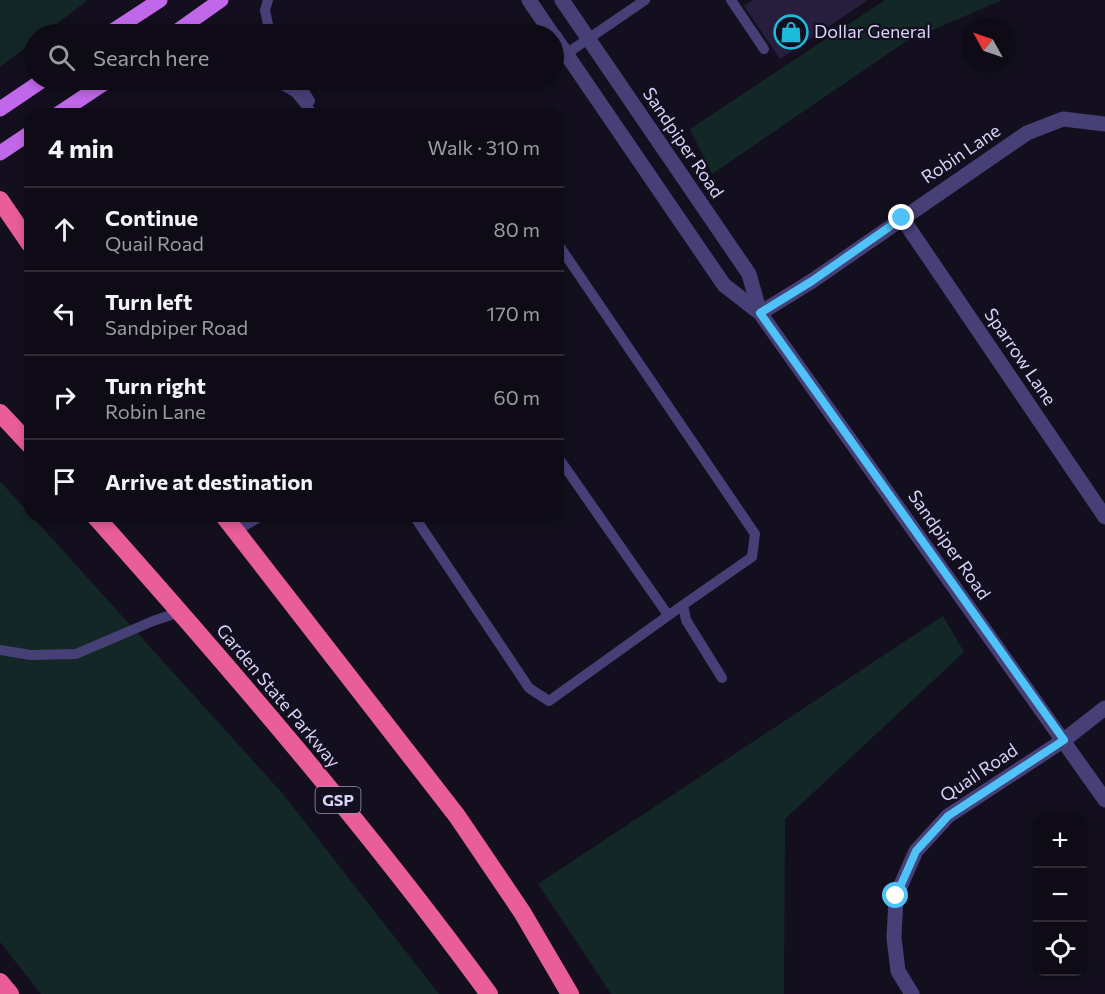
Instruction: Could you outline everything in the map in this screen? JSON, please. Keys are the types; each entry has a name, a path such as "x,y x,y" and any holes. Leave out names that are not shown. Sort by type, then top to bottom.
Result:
{"highway":[{"path":"0,200 24,235"},
{"path":"0,413 24,439"},
{"name":"Garden State Parkway","path":"100,522 286,736 489,994"},
{"path":"229,522 464,826 522,912 570,994"},
{"path":"0,982 10,994"}],"main road":[{"path":"123,24 160,0"},
{"path":"187,24 221,0"},
{"path":"0,109 28,90"},
{"path":"66,108 94,90"},
{"path":"0,153 24,136"}],"street":[{"name":"Sandpiper Road","path":"529,0 545,24"},
{"name":"Sandpiper Road","path":"562,0 749,274 760,313"},
{"name":"Sandpiper Road","path":"564,51 724,285 760,313 1105,800"},
{"name":"Robin Lane","path":"760,313 812,281 1027,133 1063,119 1105,124"},
{"name":"Sparrow Lane","path":"902,218 1105,517"},
{"name":"Quail Road","path":"912,994 898,971 894,938 896,896 916,851 948,816 1064,740 1105,708"}],"lane":[{"path":"268,0 264,10 268,24"},
{"path":"566,54 645,0"},
{"path":"731,0 764,50"},
{"path":"291,90 310,108"},
{"path":"302,90 312,108"},
{"path":"418,522 529,688 549,701 752,557 755,534 564,253"},
{"path":"564,466 668,615"},
{"path":"236,531 251,522"},
{"path":"683,605 686,620 722,678"},
{"path":"0,650 31,656 76,654 180,612"}],"green space":[{"path":"0,0 88,0 56,24 24,24 24,49 0,67"},
{"path":"885,0 1002,0 905,42 712,174 690,129"},
{"path":"0,481 24,508 24,522 37,522 283,794 439,994 41,994 0,942"},
{"path":"943,616 964,652 785,819 784,994 611,994 538,884"}],"building":[{"name":"Dollar General","path":"753,0 868,0 780,59 744,6"}],"place":[{"name":"Dollar General","path":"791,32"}],"route":[{"path":"896,896 916,851 948,816 1064,740 760,313 812,281 902,218"}]}
